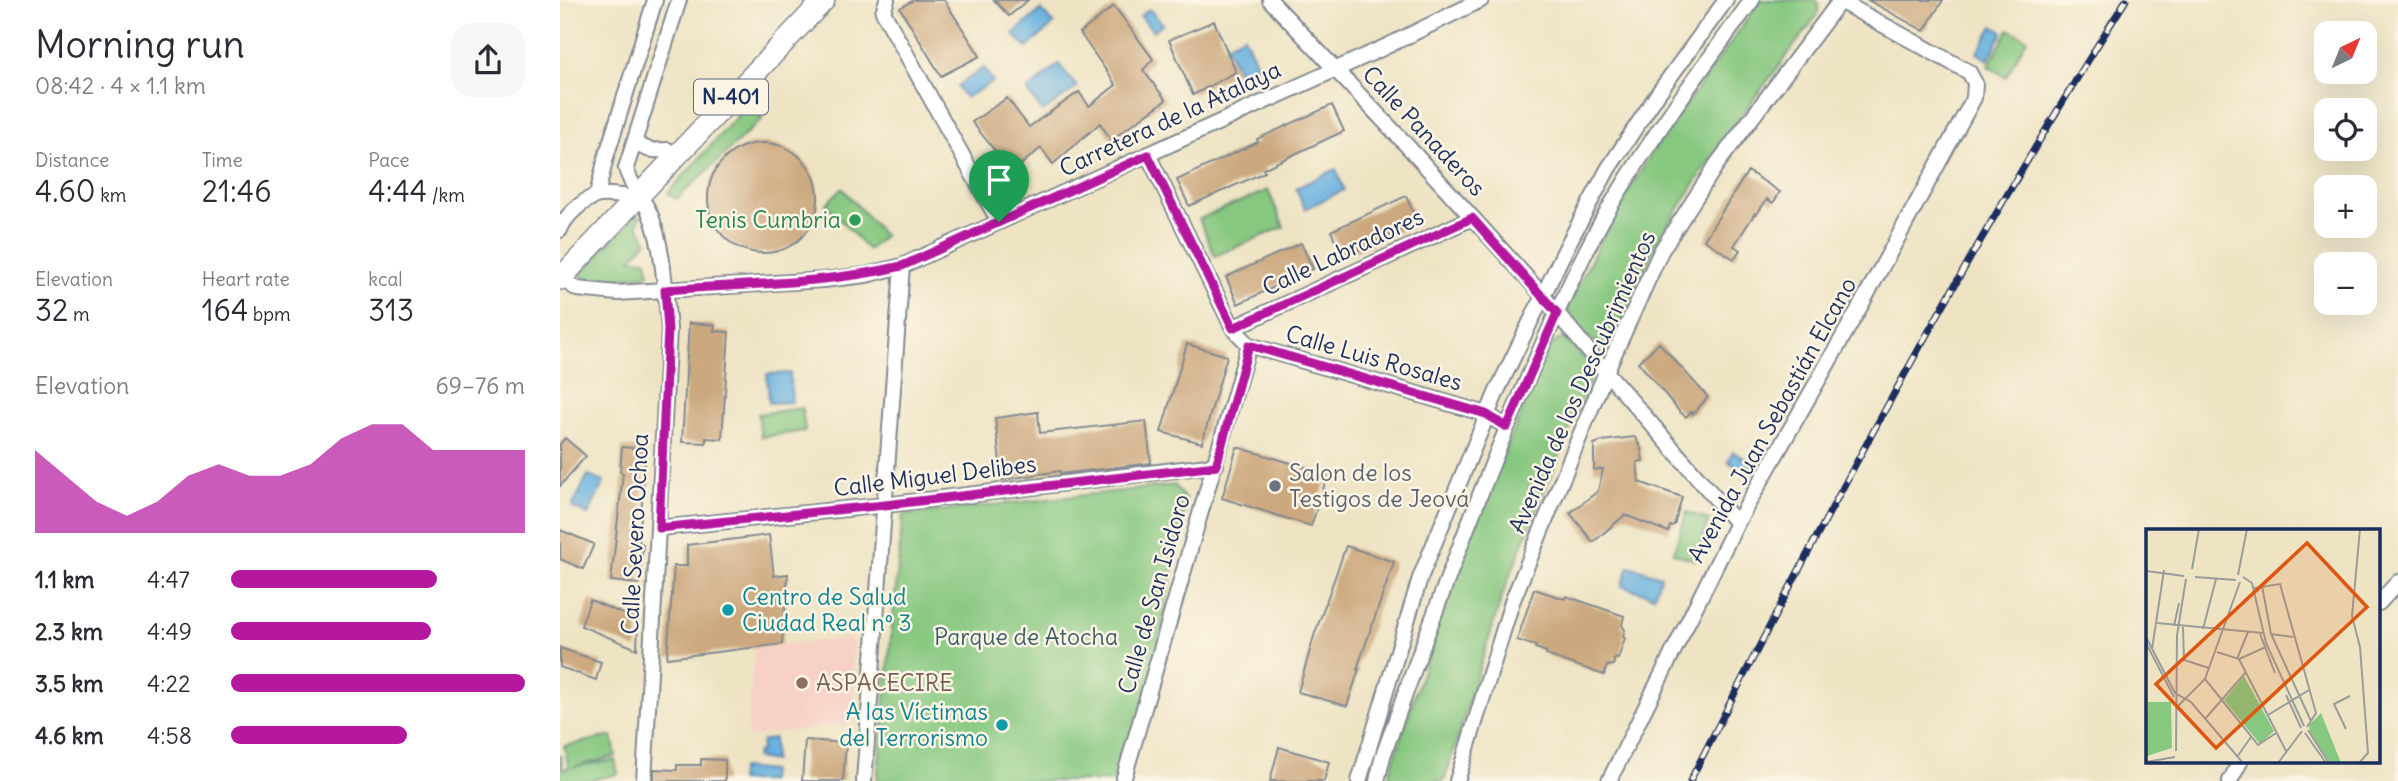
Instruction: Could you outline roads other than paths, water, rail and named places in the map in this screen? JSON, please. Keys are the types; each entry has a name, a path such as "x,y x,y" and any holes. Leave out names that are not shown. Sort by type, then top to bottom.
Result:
{"highway":[{"name":"N-401","path":"560,278 630,186 668,150 809,0"},
{"name":"N-401","path":"560,264 630,186 824,0"}],"street":[{"path":"560,230 574,210 597,195 630,186 635,142 679,0"},
{"path":"887,0 883,12 999,222"},
{"name":"Calle Panaderos","path":"1270,0 1542,295 1737,523"},
{"name":"Carretera de la Atalaya","path":"560,278 578,289 617,293 823,280 866,275 902,266 1482,0"},
{"path":"1359,781 1420,578 1486,414 1542,295 1608,169 1659,92 1726,0"},
{"name":"Avenida de los Descubrimientos","path":"1377,781 1383,756 1442,590 1507,427 1557,313 1610,207 1667,118 1752,0"},
{"name":"Avenida de los Descubrimientos","path":"1457,781 1512,602 1606,372 1661,251 1717,164 1839,1"},
{"name":"Avenida Juan Sebastián Elcano","path":"1609,781 1737,523 1953,141 1974,98 1975,83 1969,72 1839,1"},
{"path":"597,195 606,157 653,6 674,17"},
{"path":"635,142 653,152 668,150"},
{"path":"1148,155 1233,328 1249,345"},
{"name":"Calle Severo Ochoa","path":"630,186 651,216 661,255 668,329 644,781"},
{"name":"Calle Labradores","path":"1233,328 1472,218"},
{"path":"864,781 902,266"},
{"name":"Calle Luis Rosales","path":"1249,345 1486,414 1507,427"},
{"name":"Calle de San Isidoro","path":"1123,781 1249,345"},
{"name":"Calle Miguel Delibes","path":"659,528 885,505 1216,466"},
{"path":"2380,602 2398,582"},
{"path":"2230,781 2239,764"}],"water":[{"path":"1149,9 1163,24 1153,31 1140,16"},
{"path":"1041,10 1054,24 1027,48 1013,34"},
{"path":"1993,26 2003,32 1988,60 1977,53"},
{"path":"1244,36 1258,66 1239,74 1226,45"},
{"path":"1059,64 1077,87 1043,112 1027,91"},
{"path":"984,68 993,82 965,98 957,86"},
{"path":"1336,169 1344,190 1305,209 1296,188"},
{"path":"790,373 792,402 769,403 767,374"},
{"path":"1733,452 1753,463 1748,472 1728,462"},
{"path":"588,475 604,482 588,515 572,507"},
{"path":"1629,566 1661,576 1654,596 1622,586"},
{"path":"774,738 774,761 756,758 757,752 761,751 762,741"},
{"path":"741,768 771,771 770,781 739,781"}],"railway":[{"path":"1690,781 1845,483 1953,288 2126,0"}],"place":[{"name":"Tenis Cumbria","path":"855,220"},
{"name":"Salon de los Testigos de Jeová","path":"1275,486"},
{"name":"Centro de Salud Ciudad Real nº 3","path":"728,610"},
{"name":"ASPACECIRE","path":"802,683"},
{"name":"A las Víctimas del Terrorismo","path":"1002,725"}],"park label":[{"name":"Parque de Atocha","path":"1026,637"}]}
